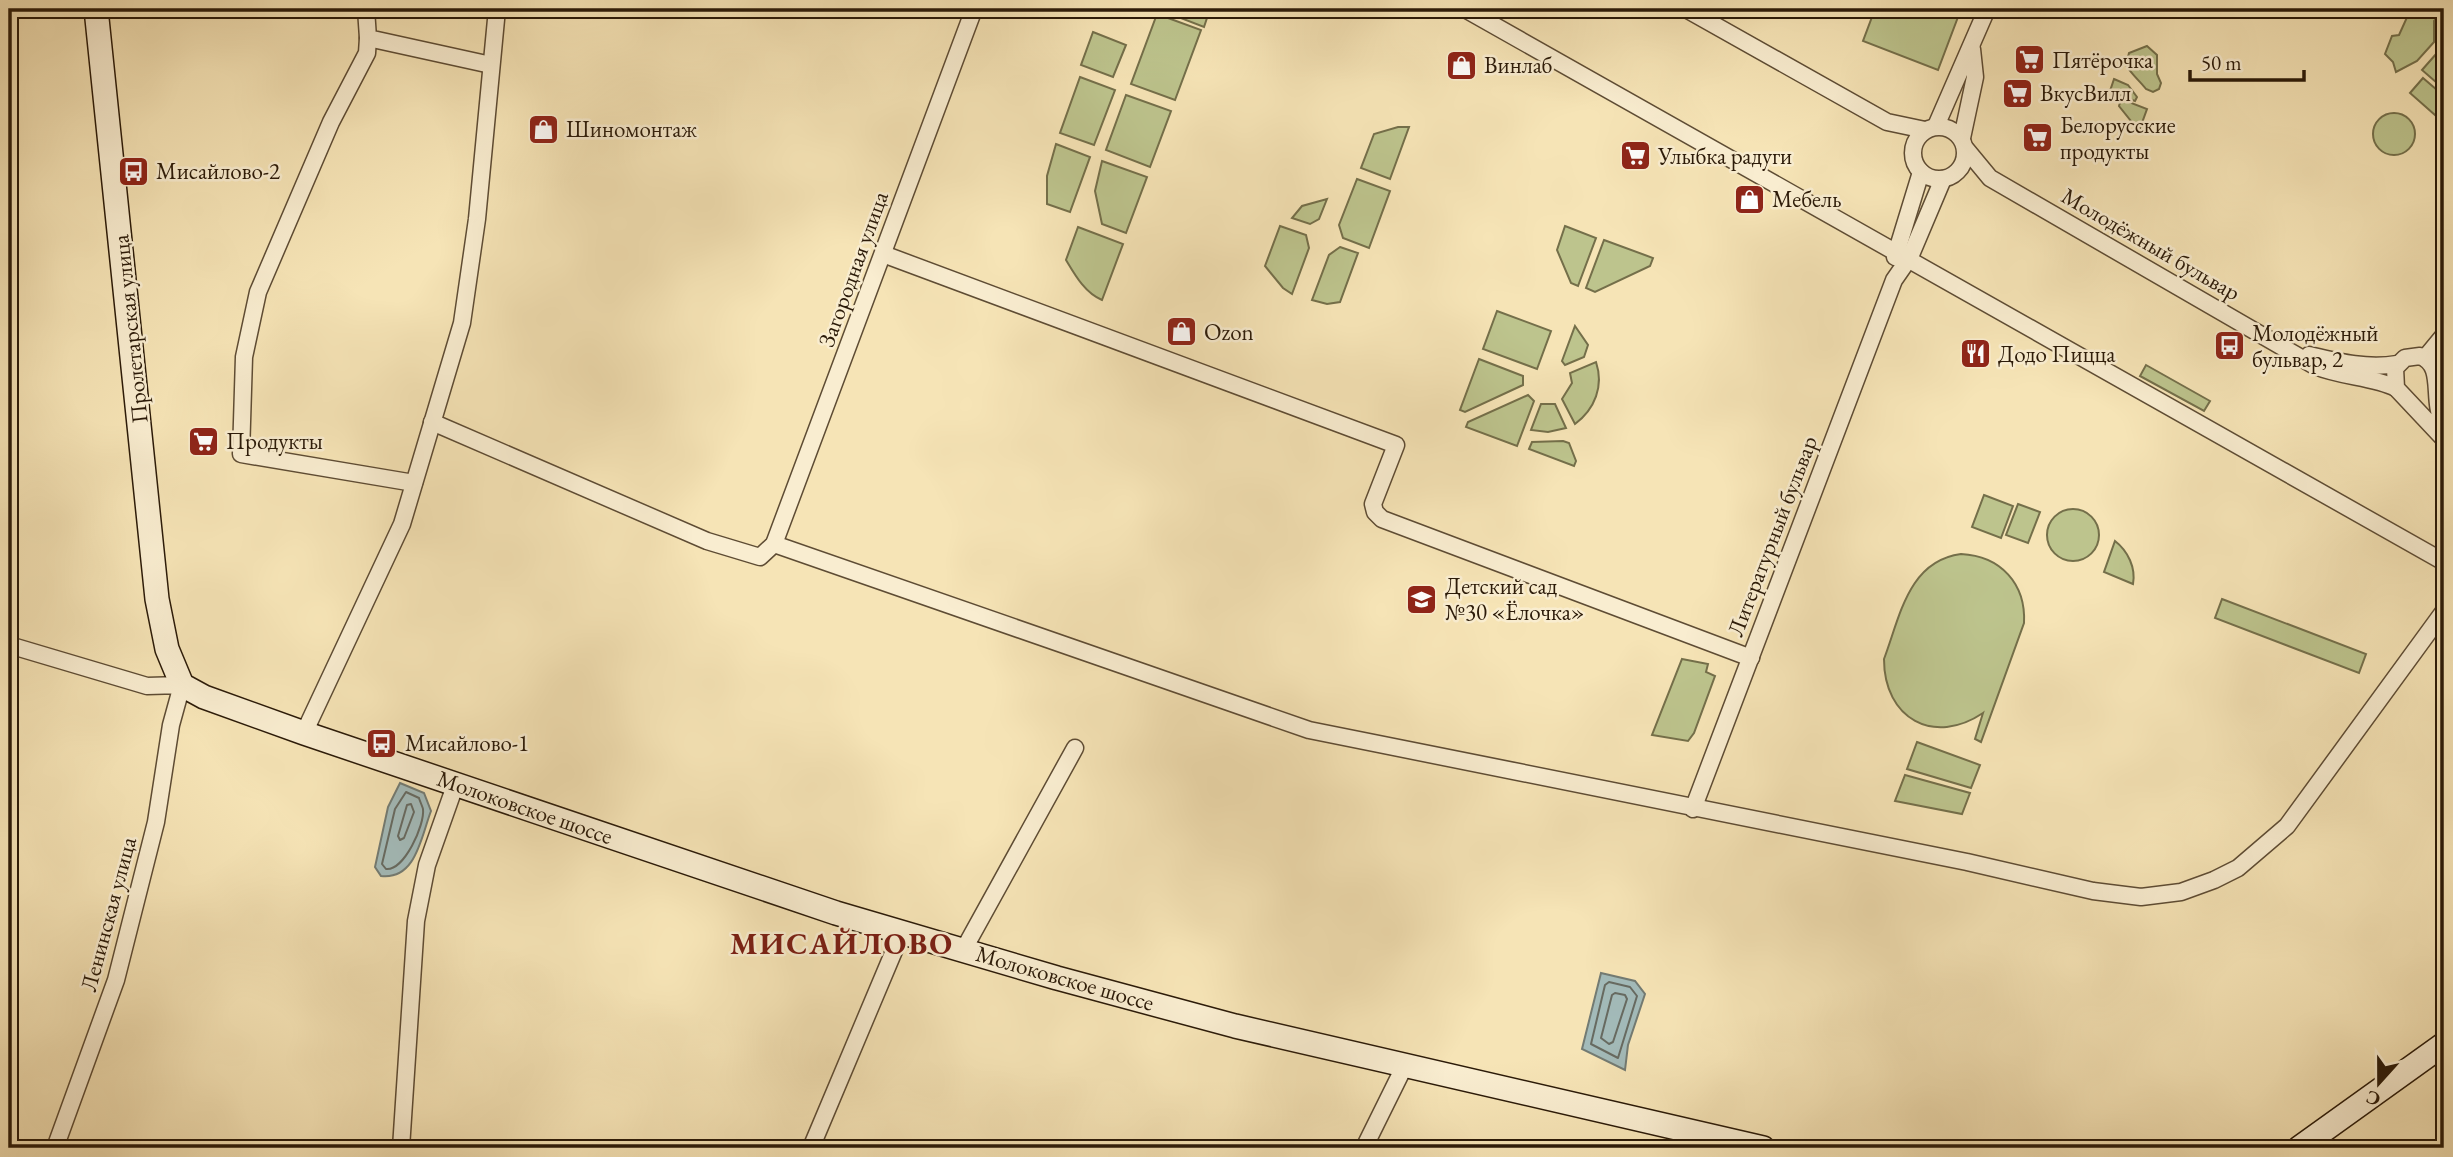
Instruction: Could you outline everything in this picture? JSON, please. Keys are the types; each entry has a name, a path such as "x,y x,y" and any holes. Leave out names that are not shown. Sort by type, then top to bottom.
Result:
{"main road":[{"name":"Пролетарская улица","path":"96,9 157,600 167,649 182,685"},
{"name":"Молоковское шоссе","path":"182,685 204,697 304,733 836,913 1235,1026 1763,1148"},
{"path":"2299,1148 2444,1044"}],"street":[{"path":"366,9 367,53 331,122 258,292 244,357 241,454 414,483"},
{"path":"304,733 402,524 462,323 477,219 497,9"},
{"name":"Загородная улица","path":"774,544 974,9"},
{"path":"1465,9 1910,257 2444,562"},
{"path":"1686,9 1887,122 1913,150"},
{"path":"1972,48 1976,77 1964,144 1965,161 1949,177 1931,178 1921,172 1914,162 1913,150 1917,139 1930,128 1972,48 1987,9"},
{"path":"368,38 491,65"},
{"path":"1887,122 1953,130 1964,144"},
{"name":"Молодёжный бульвар","path":"1964,144 1990,178 2290,350 2337,375 2386,383 2400,392"},
{"name":"Литературный бульвар","path":"1894,280 1895,249 1921,172"},
{"name":"Литературный бульвар","path":"1693,809 1894,280 1910,257 1949,177"},
{"name":"Молодёжный бульвар","path":"1949,177 1990,178"},
{"path":"883,254 1396,445 1373,504 1375,512 1382,519 1751,658"},
{"path":"2425,358 2444,335"},
{"name":"Молодёжный бульвар","path":"2290,350 2351,365 2381,367 2397,364"},
{"path":"2444,425 2439,415 2434,388 2437,379 2435,369 2425,358 2410,356 2397,364 2393,378 2400,392 2444,439"},
{"path":"2400,392 2418,399 2434,388"},
{"path":"432,422 707,541 760,557 774,544 1309,730 1967,862 2117,896 2181,892 2238,868 2287,825 2444,611"},
{"path":"9,645 147,686 182,685"},
{"name":"Ленинская улица","path":"55,1148 116,980 156,822 171,725 182,685"},
{"path":"964,949 1075,748"},
{"path":"401,1148 416,921 427,865 456,783"},
{"path":"811,1148 902,932"},
{"path":"1364,1148 1405,1066"}],"green space":[{"path":"1166,9 1210,9 1204,27 1165,12"},
{"path":"1875,9 1961,9 1938,70 1863,41"},
{"path":"2406,9 2444,10 2434,21 2434,42 2417,61 2396,72 2393,62 2385,54 2392,36 2399,35 2409,13"},
{"path":"1157,14 1201,30 1175,100 1131,84"},
{"path":"1093,32 1126,45 1113,77 1081,65"},
{"path":"2444,45 2444,89 2422,70"},
{"path":"2147,46 2157,55 2157,74 2161,83 2159,89 2153,92 2146,89 2126,65 2129,53"},
{"path":"1080,77 1115,90 1094,145 1060,133"},
{"path":"2423,78 2444,96 2444,103 2435,115 2410,93"},
{"path":"2114,79 2128,85 2137,97 2135,101 2127,98 2126,101 2147,109 2139,131 2119,106 2122,96 2110,91"},
{"path":"1126,95 1171,111 1150,167 1106,150"},
{"path":"2394,113 2409,119 2415,134 2409,149 2394,155 2379,149 2373,134 2379,119"},
{"path":"1398,127 1409,127 1390,179 1361,168 1374,134"},
{"path":"1056,144 1090,157 1070,212 1047,204 1047,176"},
{"path":"1102,161 1147,177 1126,233 1102,224 1095,191"},
{"path":"1357,179 1390,191 1369,248 1343,238 1339,225"},
{"path":"1327,199 1319,219 1310,224 1292,218 1302,206"},
{"path":"1280,226 1306,235 1309,248 1292,294 1283,288 1265,266"},
{"path":"1565,226 1596,238 1578,286 1571,283 1557,250"},
{"path":"1078,227 1123,244 1102,300 1086,288 1066,260"},
{"path":"1604,240 1653,258 1650,266 1595,292 1586,288"},
{"path":"1340,247 1358,253 1340,302 1327,304 1312,300 1329,255"},
{"path":"1497,311 1551,331 1537,369 1483,349"},
{"path":"1575,326 1588,345 1584,357 1565,365 1562,361"},
{"path":"1479,359 1523,376 1523,385 1465,412 1460,410"},
{"path":"1596,362 1599,380 1596,396 1588,411 1575,424 1562,399 1572,383 1570,373"},
{"path":"2146,365 2210,401 2204,411 2140,376"},
{"path":"1528,395 1534,401 1517,446 1466,427 1468,422"},
{"path":"1541,404 1555,404 1566,428 1548,432 1531,430"},
{"path":"1532,442 1569,443 1576,461 1574,466 1529,449"},
{"path":"1984,495 2013,506 2001,538 1972,527"},
{"path":"2018,504 2040,512 2028,543 2006,535"},
{"path":"2073,509 2083,511 2091,517 2097,525 2097,545 2091,553 2083,559 2073,561 2063,559 2055,553 2049,545 2047,535 2049,525 2055,517 2063,511"},
{"path":"2115,541 2130,560 2133,584 2104,572"},
{"path":"1961,554 1988,560 1999,566 2015,585 2024,609 2024,623 1981,742 1975,739 1983,713 1965,723 1947,727 1930,726 1915,721 1902,711 1886,680 1884,659 1909,593 1929,567 1943,559"},
{"path":"2222,599 2366,654 2359,673 2215,618"},
{"path":"1682,659 1708,664 1706,672 1715,676 1694,733 1688,741 1652,735"},
{"path":"1917,742 1980,765 1971,788 1907,769"},
{"path":"1905,775 1970,793 1962,814 1895,801"}],"water":[{"path":"400,783 424,793 431,811 410,864 393,875 381,876 375,867 388,807"},
{"path":"1601,973 1635,981 1645,994 1628,1045 1625,1070 1582,1049"}],"place":[{"name":"Пятёрочка","path":"2029,60"},
{"name":"Винлаб","path":"1461,65"},
{"name":"ВкусВилл","path":"2017,93"},
{"name":"Шиномонтаж","path":"543,129"},
{"name":"Белорусские продукты","path":"2037,138"},
{"name":"Улыбка радуги","path":"1635,156"},
{"name":"Мисайлово-2","path":"133,171"},
{"name":"Мебель","path":"1749,199"},
{"name":"Ozon","path":"1181,332"},
{"name":"Молодёжный бульвар, 2","path":"2229,346"},
{"name":"Додо Пицца","path":"1975,354"},
{"name":"Продукты","path":"203,441"},
{"name":"Детский сад №30 «Ёлочка»","path":"1422,599"},
{"name":"Мисайлово-1","path":"382,743"}],"district":[{"name":"МИСАЙЛОВО","path":"842,944"}]}
